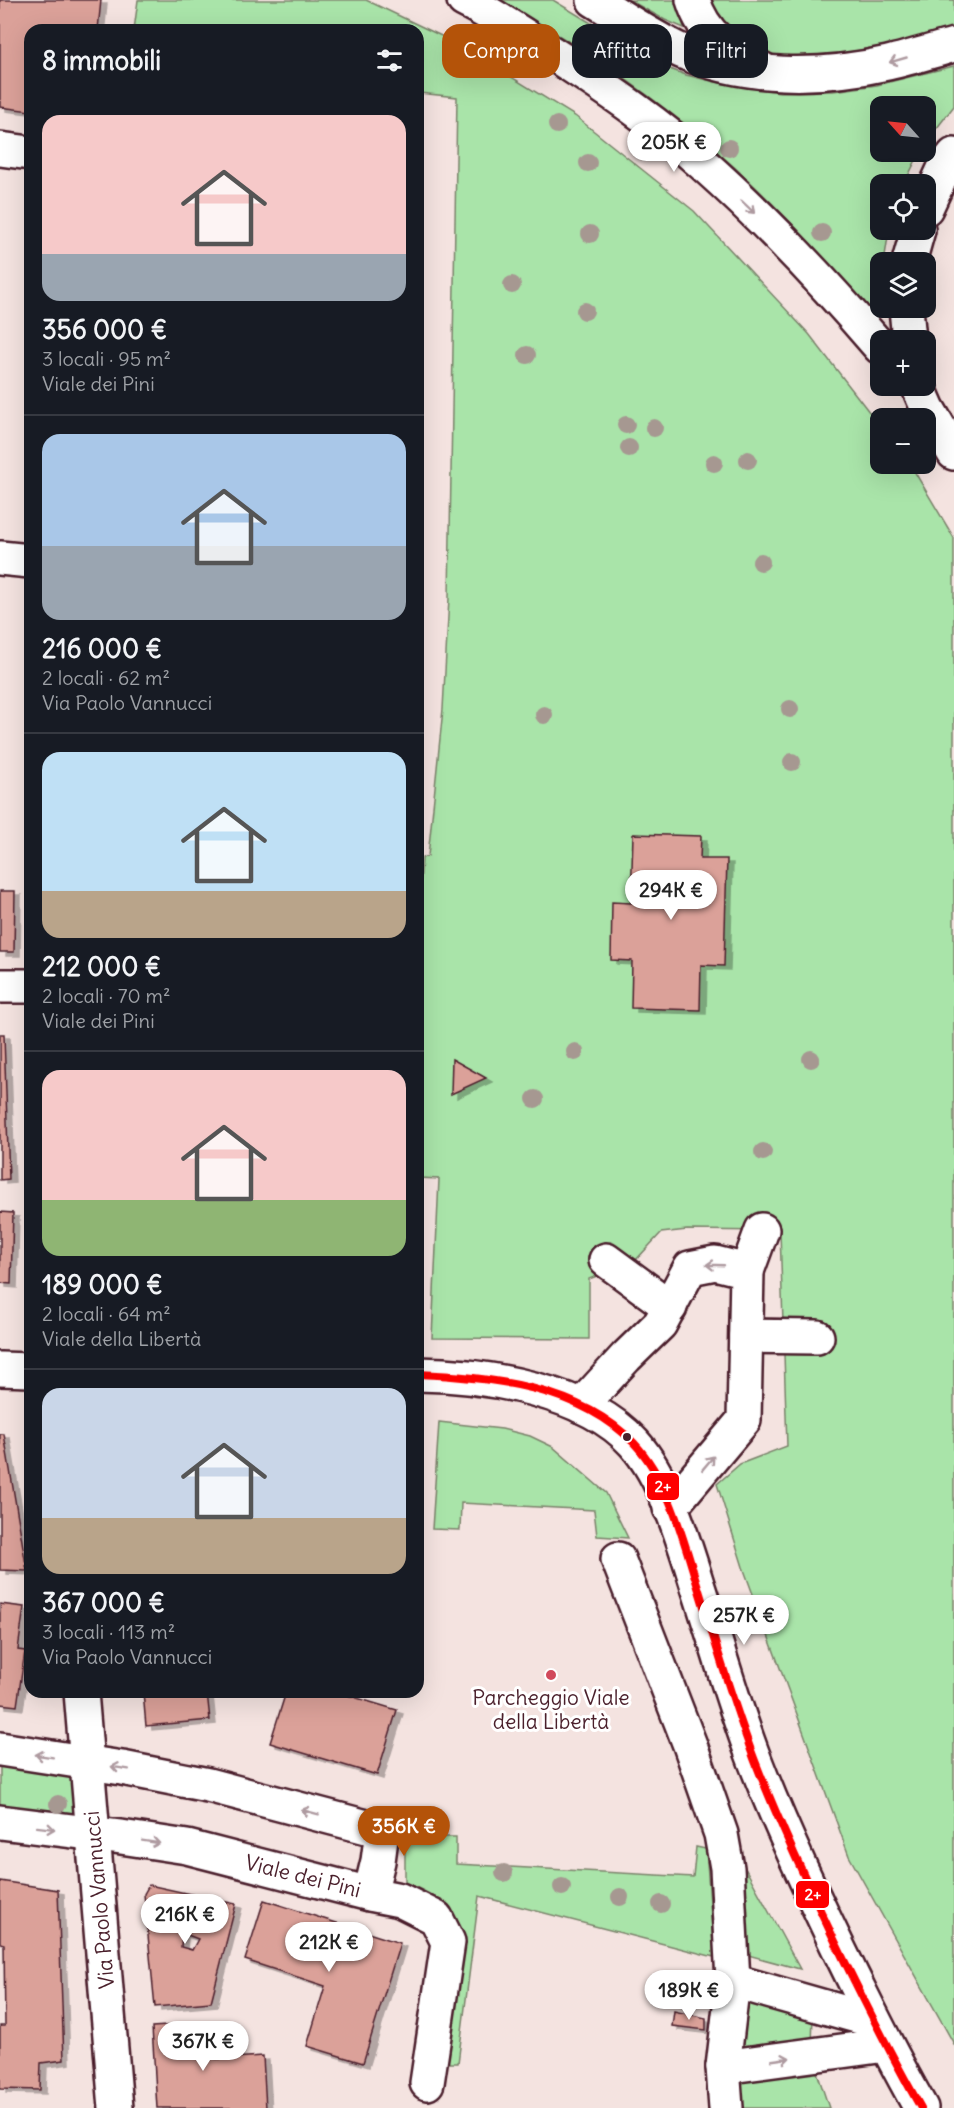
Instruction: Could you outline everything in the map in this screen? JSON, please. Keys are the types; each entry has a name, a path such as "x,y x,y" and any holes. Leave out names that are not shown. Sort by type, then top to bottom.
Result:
{"street":[{"path":"464,0 576,69 686,150 765,224 826,286 870,336"},
{"path":"594,0 684,51"},
{"path":"693,0 704,24"},
{"path":"768,72 813,74 863,68 954,45"},
{"path":"0,149 24,152"},
{"path":"936,186 954,155"},
{"path":"921,396 954,453"},
{"path":"0,558 24,560"},
{"path":"0,987 24,986"},
{"path":"670,1508 744,1420 747,1271 762,1230"},
{"path":"606,1260 670,1307"},
{"path":"581,1406 660,1324 690,1268 715,1263 747,1271"},
{"path":"746,1336 817,1337"},
{"path":"0,1369 24,1370"},
{"path":"424,1374 523,1386 581,1406 616,1427 632,1441 651,1466 690,1560 755,1761 822,1914 880,2033 921,2108"},
{"path":"618,1559 690,1745 721,1834 727,1868 733,1981 723,2067 726,2108"},
{"name":"Via Paolo Vannucci","path":"82,1698 116,2108"},
{"name":"Viale dei Pini","path":"0,1749 208,1785 382,1831 370,1893 187,1847 0,1822"},
{"path":"370,1893 400,1900 436,1918 447,1942 427,2083"},
{"path":"733,1981 880,2033"},
{"path":"723,2067 880,2033"}],"green space":[{"path":"138,0 366,0 416,24 135,24"},
{"path":"498,0 553,0 593,24 572,24 572,44 560,37 560,24 538,24"},
{"path":"629,0 678,0 684,28"},
{"path":"707,0 954,0 954,28 895,44 832,55 777,56 768,53 768,24 720,24"},
{"path":"424,28 442,36 442,78 513,78 575,116 694,211 809,334 870,413 870,474 916,474 954,538 954,2044 849,1856 743,1567 717,1484 740,1464 787,1446 780,1231 687,1230 661,1233 634,1262 589,1279 589,1339 432,1338 439,1179 424,1178 424,857 428,856 443,709 449,598 457,97 424,94"},
{"path":"954,66 954,106 936,129 936,96 870,96 870,162 915,162 909,174 870,174 870,240 887,240 886,252 870,252 870,309 743,175 623,78 672,78 672,70 684,74 684,78 699,78 780,92 833,91 877,85"},
{"path":"439,1422 502,1429 530,1436 553,1447 606,1493 628,1538 597,1536 594,1510 461,1503 460,1530 432,1529"},
{"path":"0,1757 73,1775 73,1822 0,1814"},
{"path":"405,1809 421,1812 420,1837 456,1837 456,1864 693,1877 696,1847 706,1849 714,1957 479,1896 458,2063 444,2063 459,1938 458,1928 446,1906 426,1892 405,1882"},
{"path":"744,1866 800,1969 748,1955"},
{"path":"746,1995 813,2014 812,2046 739,2052"},
{"path":"815,2066 829,2108 736,2108 738,2076"}],"building":[{"path":"0,0 101,0 99,24 24,24 24,110 0,107"},
{"path":"633,834 701,836 700,859 727,859 724,966 701,965 700,1010 631,1008 632,961 611,960 612,902 631,903"},
{"path":"0,891 15,891 14,952 0,952"},
{"path":"0,1034 4,1034 9,1179 0,1180"},
{"path":"452,1059 486,1078 451,1094"},
{"path":"0,1212 13,1213 11,1284 0,1283"},
{"path":"0,1434 4,1434 24,1553 24,1571 0,1570"},
{"path":"0,1604 24,1607 18,1650 24,1651 24,1658 17,1706 0,1704"},
{"path":"144,1698 208,1698 210,1720 146,1726"},
{"path":"284,1698 357,1698 397,1710 377,1775 270,1743"},
{"path":"0,1881 58,1890 64,2060 41,2063 40,2090 0,2089 0,2026 5,2026 4,1944 0,1943"},
{"path":"149,1885 236,1904 211,2002 155,2007 144,1894","holes":["182,1933 198,1939 192,1950 181,1947"]},
{"path":"264,1900 400,1943 363,2063 307,2046 325,1986 245,1960"},
{"path":"674,2011 706,2018 706,2030 672,2026"},
{"path":"214,2023 216,2059 263,2056 266,2108 157,2108 152,2027"}],"transit line":[{"name":"2+","path":"424,1374 505,1382 561,1397 588,1409 612,1424 634,1443 657,1474 674,1511 739,1718 775,1811 843,1958 921,2108"}],"place":[{"name":"Parcheggio Viale della Libertà","path":"551,1675"}]}
